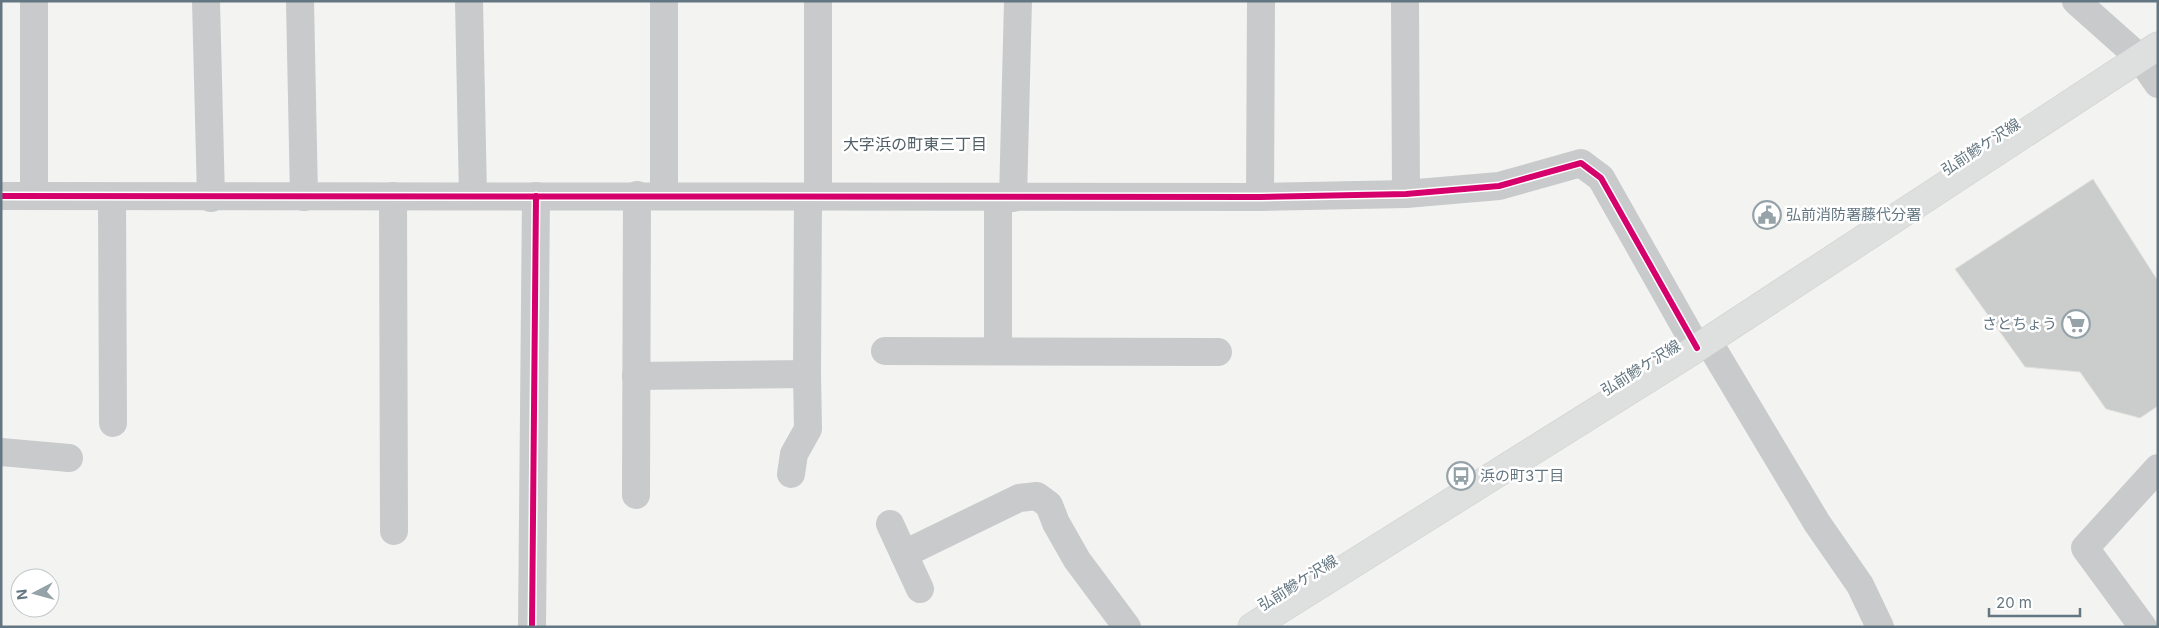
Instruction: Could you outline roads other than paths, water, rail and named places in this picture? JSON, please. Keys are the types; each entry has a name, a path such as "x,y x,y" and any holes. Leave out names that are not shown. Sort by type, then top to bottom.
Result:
{"main road":[{"name":"弘前鰺ケ沢線","path":"1252,627 1702,345 2149,52"}],"street":[{"path":"34,1 34,196"},
{"path":"206,1 211,198"},
{"path":"300,1 304,197"},
{"path":"469,1 473,196"},
{"path":"664,1 664,196"},
{"path":"792,474 794,454 808,429 807,374 818,1"},
{"path":"998,351 1005,198 1018,1"},
{"path":"1260,197 1261,1"},
{"path":"1405,1 1406,194"},
{"path":"2076,1 2149,52 2158,84"},
{"path":"1,196 211,198 393,196 1005,198 1260,197 1406,194 1498,186 1581,163 1601,178 1702,345 1817,523 1860,585 1880,627"},
{"path":"393,196 394,531"},
{"path":"532,627 536,196"},
{"path":"636,495 637,196"},
{"path":"112,197 113,423"},
{"path":"885,351 1218,352"},
{"path":"636,376 807,374"},
{"path":"1,452 70,458"},
{"path":"2143,627 2085,548 2158,468"},
{"path":"904,554 1020,498 1037,496 1050,505 1056,523 1077,560 1127,627"},
{"path":"890,524 920,589"}],"place":[{"name":"弘前消防署藤代分署","path":"1767,215"},
{"name":"さとちょう","path":"2076,324"},
{"name":"浜の町3丁目","path":"1461,476"}],"district":[{"name":"大字浜の町東三丁目","path":"915,144"}]}
